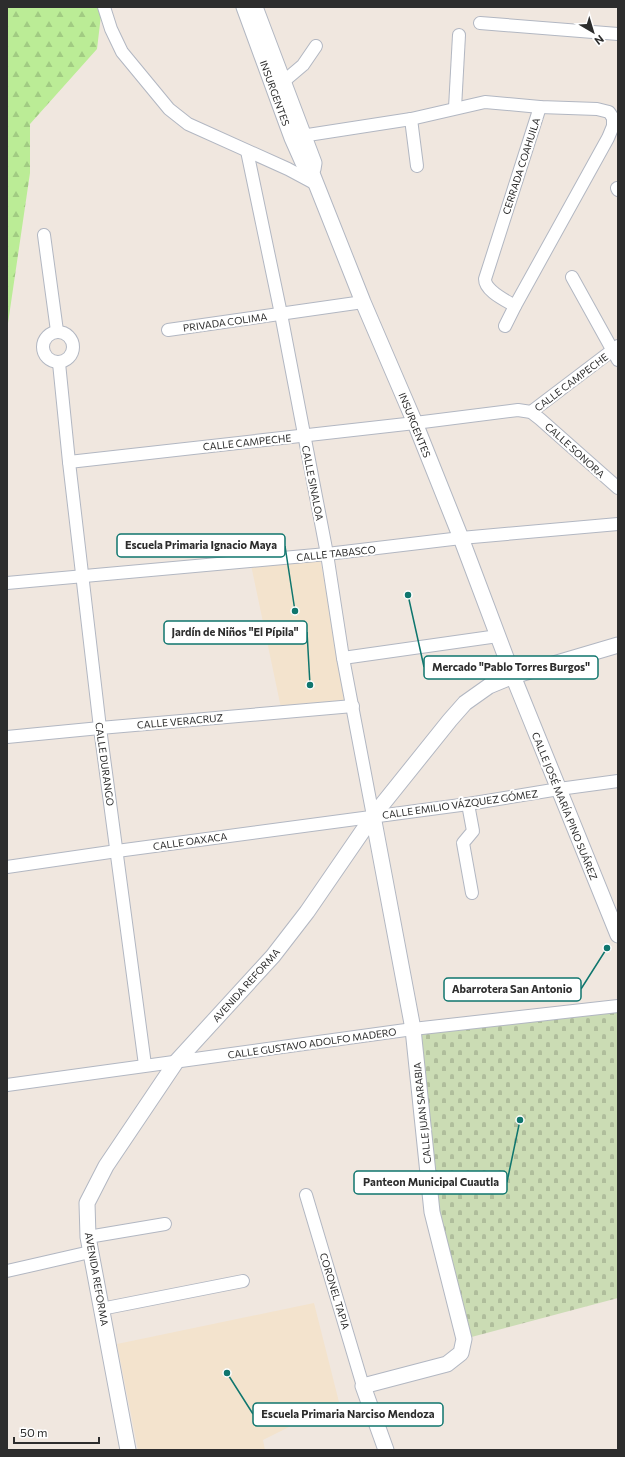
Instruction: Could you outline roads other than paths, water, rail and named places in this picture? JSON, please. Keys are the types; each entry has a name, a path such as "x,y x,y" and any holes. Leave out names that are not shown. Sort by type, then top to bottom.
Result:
{"street":[{"path":"104,7 111,29 122,52 170,109 188,124 288,170 315,180"},
{"name":"INSURGENTES","path":"244,7 283,82 304,166 315,180 363,302 415,423 461,538 513,676"},
{"name":"INSURGENTES","path":"255,7 263,44 297,136"},
{"path":"480,23 618,34"},
{"path":"455,108 459,35"},
{"path":"283,82 303,65 316,46"},
{"path":"297,136 411,119 485,102 540,107"},
{"name":"CERRADA COAHUILA","path":"505,326 514,306 608,138 613,126 613,118 609,112 597,109 540,107 485,279 485,284 488,288 514,306"},
{"path":"411,119 417,166"},
{"name":"CALLE SINALOA","path":"247,151 281,314 327,554 343,658 373,816"},
{"path":"44,235 56,332"},
{"path":"572,277 616,352"},
{"name":"PRIVADA COLIMA","path":"168,330 363,302"},
{"path":"56,332 67,334 73,343 71,356 59,363 48,359 43,348 46,337 56,332"},
{"name":"CALLE CAMPECHE","path":"69,462 304,436 518,410 531,412 616,352"},
{"name":"CALLE DURANGO","path":"59,363 100,728 118,851 145,1065"},
{"name":"CALLE SONORA","path":"531,412 618,488"},
{"name":"CALLE TABASCO","path":"7,583 327,554 461,538 618,524"},
{"path":"343,658 498,636"},
{"name":"AVENIDA REFORMA","path":"128,1450 89,1244 88,1203 106,1166 176,1062 273,956 307,912 373,816 450,720 466,703 489,686 513,676 618,645"},
{"name":"CALLE JOSÉ MARÍA PINO SUÁREZ","path":"513,676 618,935"},
{"name":"CALLE VERACRUZ","path":"7,737 353,706"},
{"name":"CALLE EMILIO VÁZQUEZ GÓMEZ","path":"373,816 468,804 618,781"},
{"path":"468,804 473,831 463,843 472,893"},
{"name":"CALLE OAXACA","path":"7,867 373,816"},
{"name":"CALLE JUAN SARABIA","path":"363,1386 447,1364 461,1353 464,1339 432,1212 413,1029 373,816"},
{"name":"CALLE GUSTAVO ADOLFO MADERO","path":"7,1085 413,1029 618,1006"},
{"name":"CORONEL TAPIA","path":"306,1195 363,1386"},
{"path":"7,1272 89,1244 165,1224"},
{"path":"101,1309 243,1281"},
{"path":"363,1386 386,1450"}],"place":[{"name":"Mercado \"Pablo Torres Burgos\"","path":"408,595"},
{"name":"Escuela Primaria Ignacio Maya","path":"295,611"},
{"name":"Jardín de Niños \"El Pípila\"","path":"310,685"},
{"name":"Abarrotera San Antonio","path":"607,948"},
{"name":"Panteon Municipal Cuautla","path":"520,1120"},
{"name":"Escuela Primaria Narciso Mendoza","path":"227,1373"}]}
